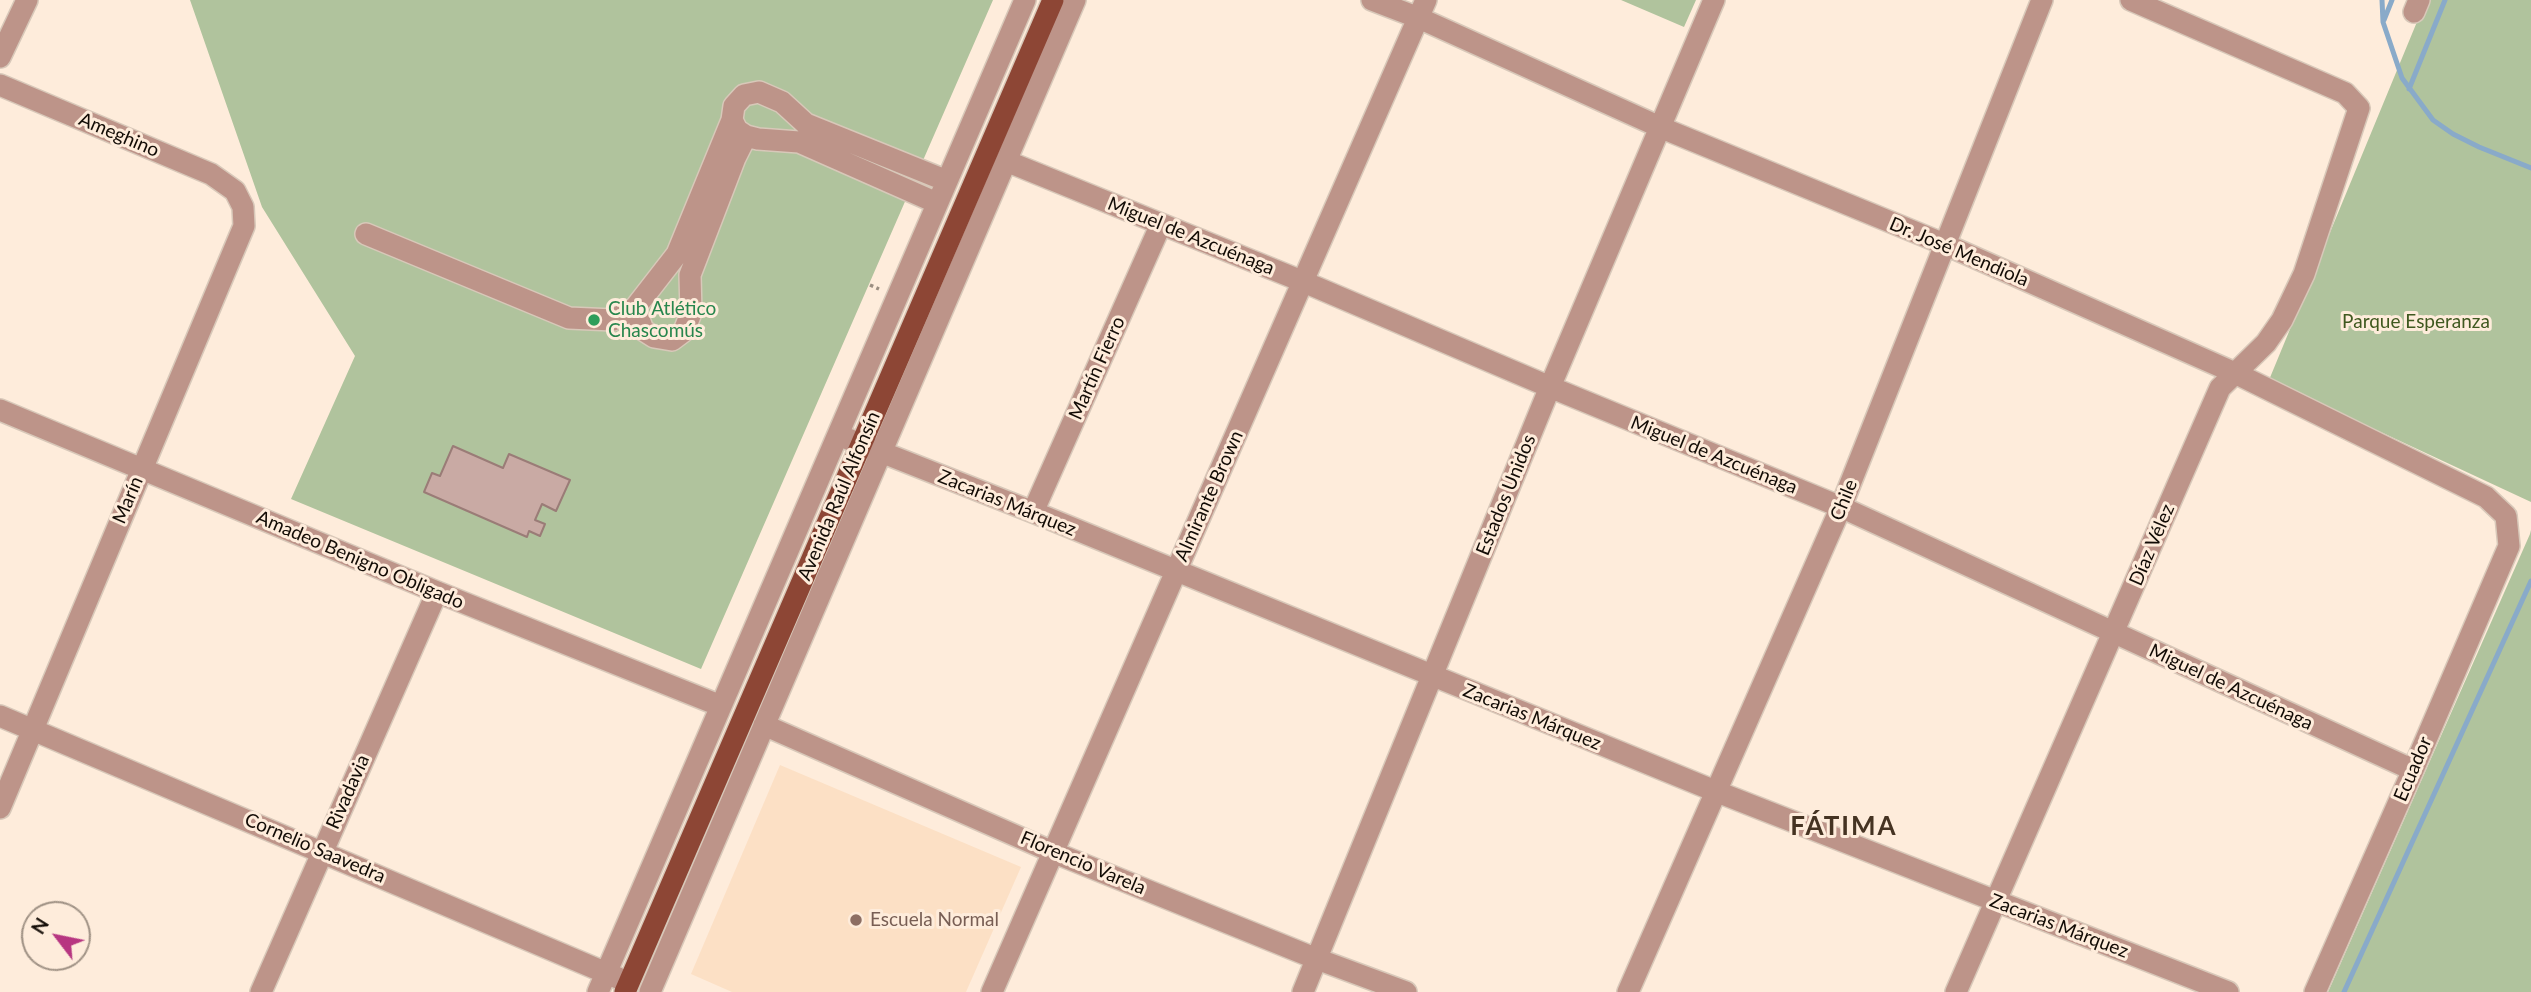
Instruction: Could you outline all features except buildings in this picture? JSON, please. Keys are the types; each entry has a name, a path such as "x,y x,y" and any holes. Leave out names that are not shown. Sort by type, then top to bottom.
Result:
{"main road":[{"name":"Avenida Raúl Alfonsín","path":"627,987 1053,0"}],"street":[{"path":"0,57 27,0"},
{"name":"Avenida Raúl Alfonsín","path":"602,982 1025,0"},
{"name":"Avenida Raúl Alfonsín","path":"651,992 1075,0"},
{"name":"Dr. José Mendiola","path":"1372,0 1422,9 1662,128 1944,244 2235,373 2486,497 2506,516 2509,545"},
{"name":"Estados Unidos","path":"1303,992 1550,387 1714,0"},
{"name":"Chile","path":"1629,992 1714,791 1841,507 2042,0"},
{"name":"Díaz Vélez","path":"1955,992 2220,388 2266,343 2282,320 2304,274 2360,108 2345,93 2131,0"},
{"name":"Almirante Brown","path":"992,992 1422,9"},
{"name":"Ameghino","path":"0,85 211,174 235,191"},
{"path":"635,308 643,330 654,337 672,340 684,331 691,313 690,275 734,158 739,128 734,106 744,95 758,92 782,103 806,124 947,181"},
{"path":"739,128 758,139 799,142 937,203"},
{"path":"366,234 569,318 612,320 635,308 677,254 739,128"},
{"name":"Miguel de Azcuénaga","path":"1006,161 1304,282 1841,507 2413,770"},
{"name":"Marín","path":"0,808 244,226 243,207 235,191"},
{"name":"Martín Fierro","path":"1033,512 1161,224"},
{"name":"Amadeo Benigno Obligado","path":"0,410 437,592 721,706"},
{"name":"Zacarias Márquez","path":"838,435 1714,791 2228,992"},
{"name":"Ecuador","path":"2315,992 2509,545"},
{"name":"Rivadavia","path":"261,992 437,592"},
{"name":"Cornelio Saavedra","path":"0,716 322,851 602,982 651,992"},
{"name":"Florencio Varela","path":"764,725 1055,853 1406,992"}],"shaded area":[{"name":"Escuela Normal","path":"780,765 1021,867 966,992 732,992 691,974"}],"green space":[{"name":"Club Atlético Chascomús","path":"190,0 993,0 701,669 291,499 355,356 262,207"},
{"path":"1621,0 1696,0 1684,27"},
{"name":"Parque Esperanza","path":"2426,0 2531,0 2531,502 2269,380"},
{"path":"2531,530 2531,992 2328,992 2530,534"}],"waterway":[{"path":"2382,0 2383,22 2402,78 2433,120 2479,147 2531,168"},
{"path":"2384,20 2392,0"},
{"path":"2409,89 2445,0"},
{"path":"2344,992 2531,581"}],"place":[{"name":"Club Atlético Chascomús","path":"594,320"},
{"name":"Escuela Normal","path":"856,920"}],"district":[{"name":"FÁTIMA","path":"1844,827"}]}
